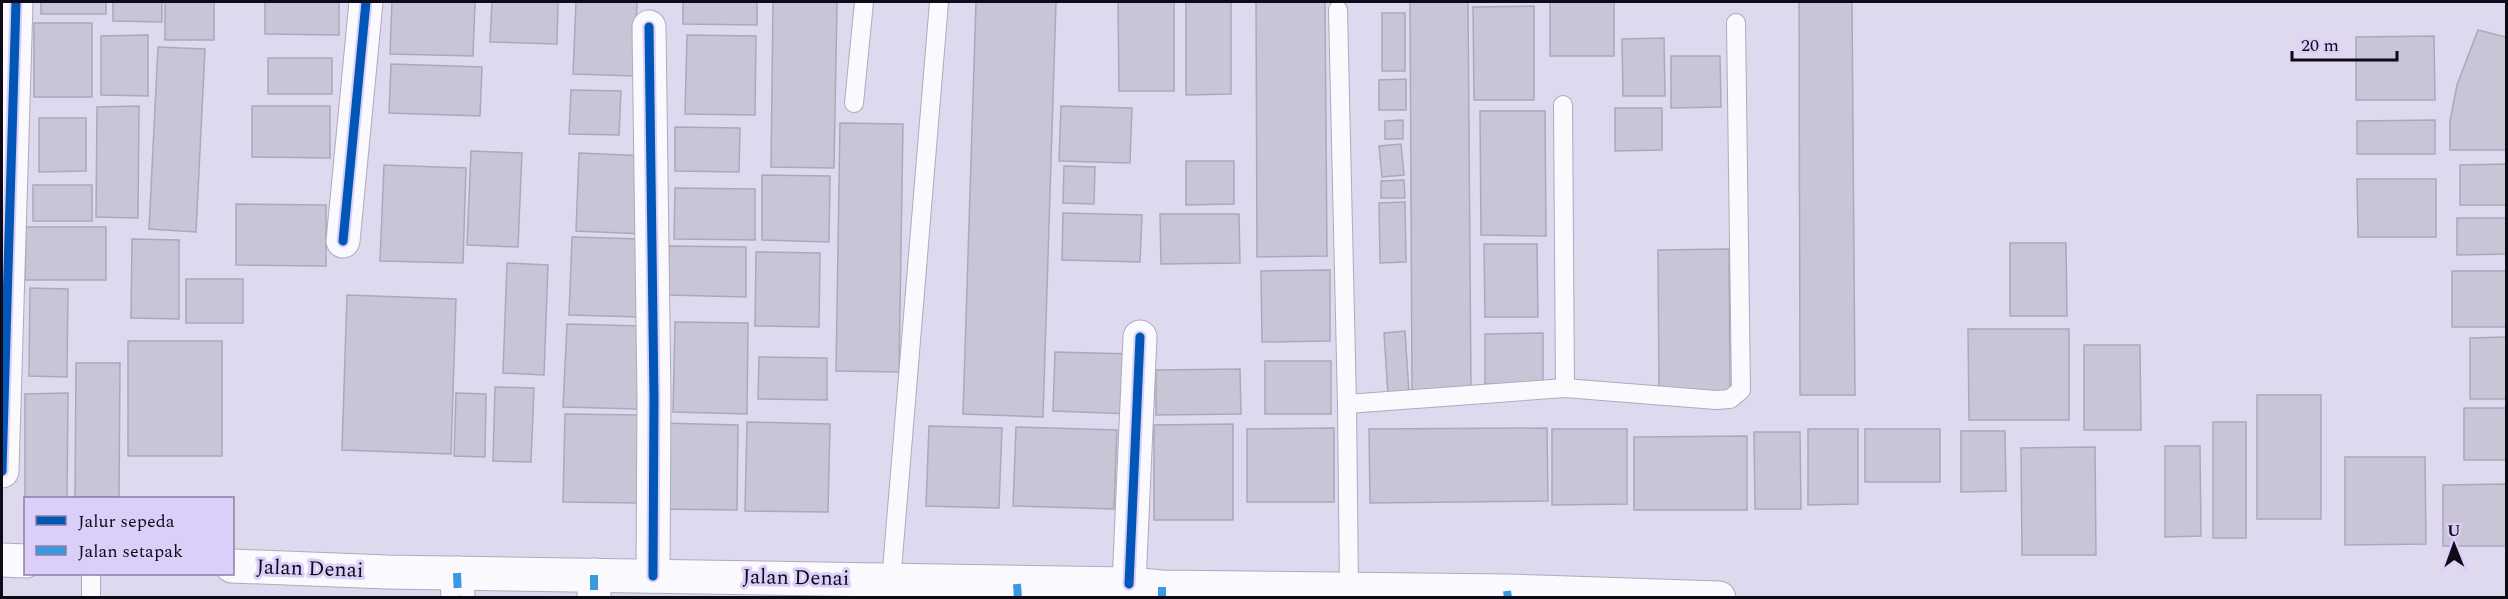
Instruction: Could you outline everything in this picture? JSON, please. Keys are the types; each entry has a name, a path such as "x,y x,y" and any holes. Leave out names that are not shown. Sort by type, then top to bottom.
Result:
{"main road":[{"path":"2,471 16,2"},
{"path":"343,241 366,2"},
{"path":"649,27 654,397 653,576"},
{"path":"1129,584 1140,337"},
{"path":"2,560 24,561"},
{"name":"Jalan Denai","path":"234,566 458,585 594,586 653,576 891,582 1017,591 1129,584 1162,592 1349,589 1719,597"}],"lane":[{"path":"854,103 864,2"},
{"path":"891,582 939,2"},
{"path":"1338,10 1349,589"},
{"path":"1347,404 1565,388 1716,400 1730,399 1741,390 1736,23"},
{"path":"1563,105 1565,388"},
{"path":"91,575 91,597"}],"building":[{"path":"41,2 106,2 106,14 41,14"},
{"path":"113,2 162,2 162,22 113,21"},
{"path":"165,2 214,2 214,40 165,40"},
{"path":"265,2 339,2 339,35 265,34"},
{"path":"392,2 475,2 473,56 390,54"},
{"path":"492,2 558,2 557,44 490,42"},
{"path":"576,2 637,2 634,76 573,74"},
{"path":"683,2 757,2 757,25 683,24"},
{"path":"773,2 837,2 834,168 771,167"},
{"path":"976,2 1056,2 1043,417 963,414"},
{"path":"1118,2 1174,2 1174,91 1119,91"},
{"path":"1186,2 1231,2 1231,94 1186,95"},
{"path":"1256,2 1325,2 1327,256 1257,257"},
{"path":"1410,2 1468,2 1471,389 1412,390"},
{"path":"1550,2 1614,2 1614,56 1550,56"},
{"path":"1799,2 1852,2 1855,395 1800,395"},
{"path":"1534,6 1534,100 1474,100 1473,7"},
{"path":"1382,13 1405,13 1405,71 1382,71"},
{"path":"34,23 92,23 92,97 34,97"},
{"path":"2478,30 2506,37 2506,150 2450,150 2450,121 2457,85"},
{"path":"148,35 148,96 101,95 101,36"},
{"path":"687,35 756,36 755,115 685,114"},
{"path":"2434,36 2435,100 2356,100 2356,37"},
{"path":"1664,38 1665,96 1623,96 1622,39"},
{"path":"158,47 205,49 196,232 149,229"},
{"path":"1671,56 1720,56 1721,107 1671,108"},
{"path":"268,58 332,58 332,94 268,94"},
{"path":"391,64 482,67 480,116 389,113"},
{"path":"1406,79 1406,110 1379,110 1379,80"},
{"path":"571,90 621,91 619,135 569,134"},
{"path":"139,106 138,218 96,217 97,107"},
{"path":"252,106 330,106 330,158 252,157"},
{"path":"1061,106 1132,108 1130,163 1059,161"},
{"path":"1615,108 1662,108 1662,150 1615,151"},
{"path":"1480,111 1545,111 1546,236 1481,235"},
{"path":"39,118 86,118 86,171 39,172"},
{"path":"1403,120 1403,139 1385,139 1385,121"},
{"path":"2435,120 2435,154 2357,154 2357,121"},
{"path":"840,123 903,124 899,372 836,371"},
{"path":"675,127 740,128 739,172 675,171"},
{"path":"1401,144 1404,175 1382,177 1379,146"},
{"path":"471,151 522,153 518,247 467,245"},
{"path":"579,153 647,156 644,234 576,231"},
{"path":"1186,161 1234,161 1234,204 1186,205"},
{"path":"2506,164 2506,205 2460,205 2460,165"},
{"path":"384,165 466,168 463,263 380,261"},
{"path":"1064,166 1095,167 1094,204 1063,203"},
{"path":"762,175 830,176 829,242 762,240"},
{"path":"2357,179 2436,179 2436,237 2358,237"},
{"path":"1404,180 1405,198 1381,198 1381,181"},
{"path":"33,185 92,185 92,221 33,221"},
{"path":"675,188 755,189 755,240 674,239"},
{"path":"1405,202 1406,262 1380,263 1379,203"},
{"path":"236,204 326,205 326,266 236,265"},
{"path":"1063,213 1142,215 1140,262 1062,260"},
{"path":"1160,214 1239,214 1240,263 1161,264"},
{"path":"2457,218 2506,218 2506,254 2457,255"},
{"path":"26,227 106,227 106,280 25,280"},
{"path":"572,237 642,239 639,317 569,315"},
{"path":"132,239 179,240 179,319 131,318"},
{"path":"2010,243 2066,243 2067,316 2010,316"},
{"path":"1484,244 1537,244 1538,317 1485,317"},
{"path":"669,246 746,247 746,297 668,295"},
{"path":"1729,249 1730,392 1659,392 1658,250"},
{"path":"756,252 820,253 819,327 755,326"},
{"path":"507,263 548,265 544,375 503,373"},
{"path":"1330,270 1330,341 1262,342 1261,271"},
{"path":"2452,271 2506,271 2506,327 2452,327"},
{"path":"186,279 243,279 243,323 186,323"},
{"path":"30,288 68,289 67,377 29,376"},
{"path":"347,295 456,299 451,454 342,450"},
{"path":"675,322 748,323 747,414 673,412"},
{"path":"567,324 640,326 637,409 563,407"},
{"path":"1968,329 2069,329 2069,420 1969,420"},
{"path":"1405,331 1409,394 1388,395 1384,333"},
{"path":"1543,333 1543,384 1485,384 1485,334"},
{"path":"2506,337 2506,399 2470,399 2470,338"},
{"path":"128,341 222,341 222,456 128,456"},
{"path":"2084,345 2140,345 2141,430 2084,430"},
{"path":"1055,352 1134,354 1132,414 1053,411"},
{"path":"759,357 827,358 827,400 758,399"},
{"path":"1265,361 1331,361 1331,414 1265,414"},
{"path":"76,363 120,363 119,497 75,497"},
{"path":"1240,369 1241,414 1156,415 1156,370"},
{"path":"495,387 534,388 531,462 493,461"},
{"path":"68,393 67,497 25,497 25,394"},
{"path":"456,393 486,394 485,457 454,456"},
{"path":"2257,395 2321,395 2321,519 2257,519"},
{"path":"2464,408 2506,408 2506,460 2464,460"},
{"path":"565,414 641,415 640,503 563,502"},
{"path":"747,422 830,424 828,512 745,511"},
{"path":"2213,422 2246,422 2246,538 2213,538"},
{"path":"661,423 738,425 737,510 659,509"},
{"path":"1233,424 1233,520 1154,520 1154,425"},
{"path":"929,426 1002,428 999,508 926,506"},
{"path":"1016,427 1117,430 1114,509 1013,506"},
{"path":"1334,428 1334,502 1247,502 1247,429"},
{"path":"1547,428 1548,501 1370,503 1369,429"},
{"path":"1552,429 1627,429 1627,504 1552,505"},
{"path":"1808,429 1858,429 1858,504 1808,505"},
{"path":"1865,429 1940,429 1940,482 1865,482"},
{"path":"1961,431 2005,431 2006,491 1961,492"},
{"path":"1754,432 1800,432 1801,509 1755,509"},
{"path":"1747,436 1747,510 1634,510 1634,437"},
{"path":"2165,446 2200,446 2201,536 2165,537"},
{"path":"2095,447 2096,555 2022,555 2021,448"},
{"path":"2345,457 2425,457 2426,544 2345,545"},
{"path":"2506,484 2506,546 2443,546 2443,485"}],"marked path":[{"path":"457,573 458,598"},
{"path":"594,575 594,598"},
{"path":"1017,584 1018,598"},
{"path":"1162,587 1162,598"},
{"path":"1507,591 1508,598"}],"cycle path":[{"path":"2,471 16,2"},
{"path":"343,241 366,2"},
{"path":"649,27 654,397 653,576"},
{"path":"1129,584 1140,337"}]}
